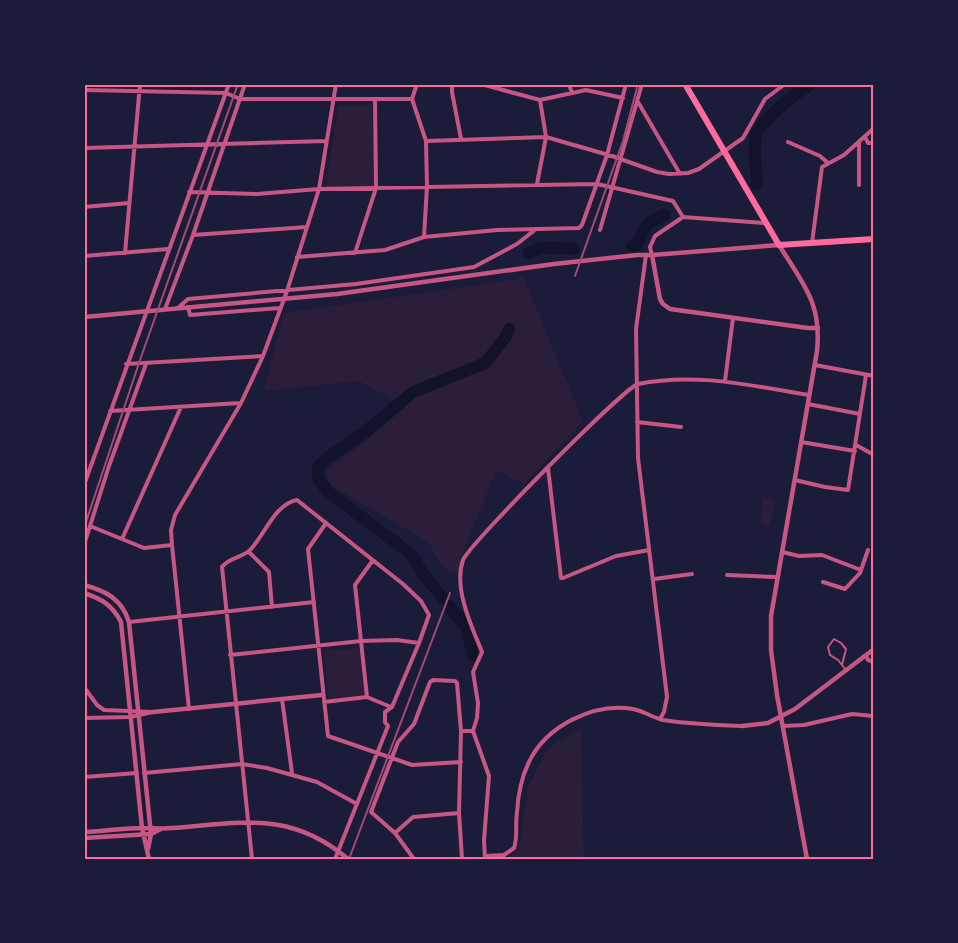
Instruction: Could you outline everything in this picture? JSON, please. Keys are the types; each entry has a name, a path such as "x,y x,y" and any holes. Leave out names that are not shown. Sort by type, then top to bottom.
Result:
{"highway":[{"path":"685,84 744,183 764,223 779,245 874,238"}],"street":[{"path":"125,253 140,84"},
{"path":"84,485 229,84"},
{"path":"165,309 245,84"},
{"path":"189,709 171,530 175,515 241,403 263,356 287,291 319,189 336,84"},
{"path":"417,84 412,99 426,141 427,186 424,237"},
{"path":"452,84 461,139"},
{"path":"481,84 540,100 586,90 622,98"},
{"path":"569,84 572,93"},
{"path":"297,256 385,250 424,237 497,230 579,228 607,154 626,84"},
{"path":"600,230 642,84"},
{"path":"426,141 546,137 607,154 657,172 688,174 699,169 743,138 765,99 781,85"},
{"path":"84,90 225,93 240,99 412,99"},
{"path":"355,253 376,188 375,99"},
{"path":"537,184 546,137 540,100"},
{"path":"638,102 680,174"},
{"path":"812,243 822,167 844,154 874,128"},
{"path":"865,137 868,143 874,143"},
{"path":"84,148 326,141"},
{"path":"859,141 859,185"},
{"path":"788,142 820,156 828,163"},
{"path":"189,192 257,194 319,189 597,184 673,201 683,217"},
{"path":"84,207 129,203"},
{"path":"660,719 667,697 638,458 636,384 636,329 650,247 655,236 683,217 764,223"},
{"path":"193,235 307,227"},
{"path":"178,308 188,298 356,284 474,267 517,244 536,230"},
{"path":"84,317 337,294 599,259 779,245 810,294 819,328 815,365 777,577 770,634 783,726 807,859"},
{"path":"84,256 168,249"},
{"path":"649,255 658,294 663,304 681,311 819,328"},
{"path":"188,306 190,315 280,308"},
{"path":"725,381 733,318"},
{"path":"126,364 263,356"},
{"path":"84,545 146,364"},
{"path":"815,365 874,376"},
{"path":"795,480 825,488 848,490 866,375"},
{"path":"809,395 725,381 691,380 636,384 548,467 473,546 463,562 461,580 465,614 482,652 473,672 477,704 477,718 473,731 489,776 484,840 485,858 504,855 514,848 517,812 529,762 562,724 572,718 616,708 640,711 660,719 700,725 742,726 768,723 795,709 874,649"},
{"path":"110,411 241,403"},
{"path":"808,404 860,414"},
{"path":"122,539 181,407"},
{"path":"637,422 681,427"},
{"path":"801,441 855,451"},
{"path":"856,445 874,456"},
{"path":"548,467 561,578 616,556 649,550"},
{"path":"252,859 222,567 225,562 249,552 285,504 297,501 421,601 429,615 392,707 385,712 385,722 388,726 336,859"},
{"path":"326,523 308,549 328,736 412,765 461,762"},
{"path":"90,526 144,548 172,545"},
{"path":"822,582 845,589 861,570 868,550"},
{"path":"249,552 269,572 272,607"},
{"path":"782,552 799,556 822,555 861,570"},
{"path":"366,697 355,585 373,560"},
{"path":"654,579 692,574"},
{"path":"727,575 777,577"},
{"path":"84,585 112,596 123,609 129,622 151,834 148,849"},
{"path":"84,593 109,604 121,622 142,831 149,859"},
{"path":"129,622 314,602"},
{"path":"230,655 361,641 397,640 419,644"},
{"path":"866,656 868,660 874,662"},
{"path":"414,859 395,833 371,812 402,736 414,724 429,682 433,680 458,683 461,762 459,813 462,859"},
{"path":"84,687 97,705 104,710 153,712 322,695"},
{"path":"324,702 366,697 392,707"},
{"path":"282,699 292,773"},
{"path":"84,718 138,717 153,712"},
{"path":"783,726 804,725 852,714 874,716"},
{"path":"460,731 473,731"},
{"path":"144,773 242,764 292,773 317,782 357,804"},
{"path":"84,777 137,773"},
{"path":"395,833 413,817 459,813"},
{"path":"84,838 150,828 162,829 248,821 268,822 312,835 348,859"},
{"path":"84,832 142,831 151,834 162,829"}],"lane":[{"path":"842,665 846,649 834,639 828,647 830,655 847,670"}],"shaded area":[{"path":"372,105 374,186 326,188 338,106"},
{"path":"523,276 583,421 524,484 497,470 463,551 461,574 450,571 440,564 429,544 337,489 327,477 330,467 361,445 406,407 359,381 264,391 284,313 519,279"},
{"path":"763,498 775,500 770,526 760,524"},
{"path":"359,648 365,695 331,701 324,653"},
{"path":"581,728 584,859 505,859 513,854 520,842 528,787 549,747"}],"waterway":[{"path":"757,184 754,148 759,129 780,107 811,84"},
{"path":"632,246 637,245 647,224 664,215"},
{"path":"529,253 545,248 573,249"},
{"path":"443,598 423,574 411,554 328,492 318,478 318,468 326,459 365,432 413,392 485,363 505,338 509,329"},
{"path":"449,606 466,626 473,655"}],"railway":[{"path":"84,528 140,360 238,84"},
{"path":"575,276 623,141 638,84"},
{"path":"349,859 450,593"}]}
